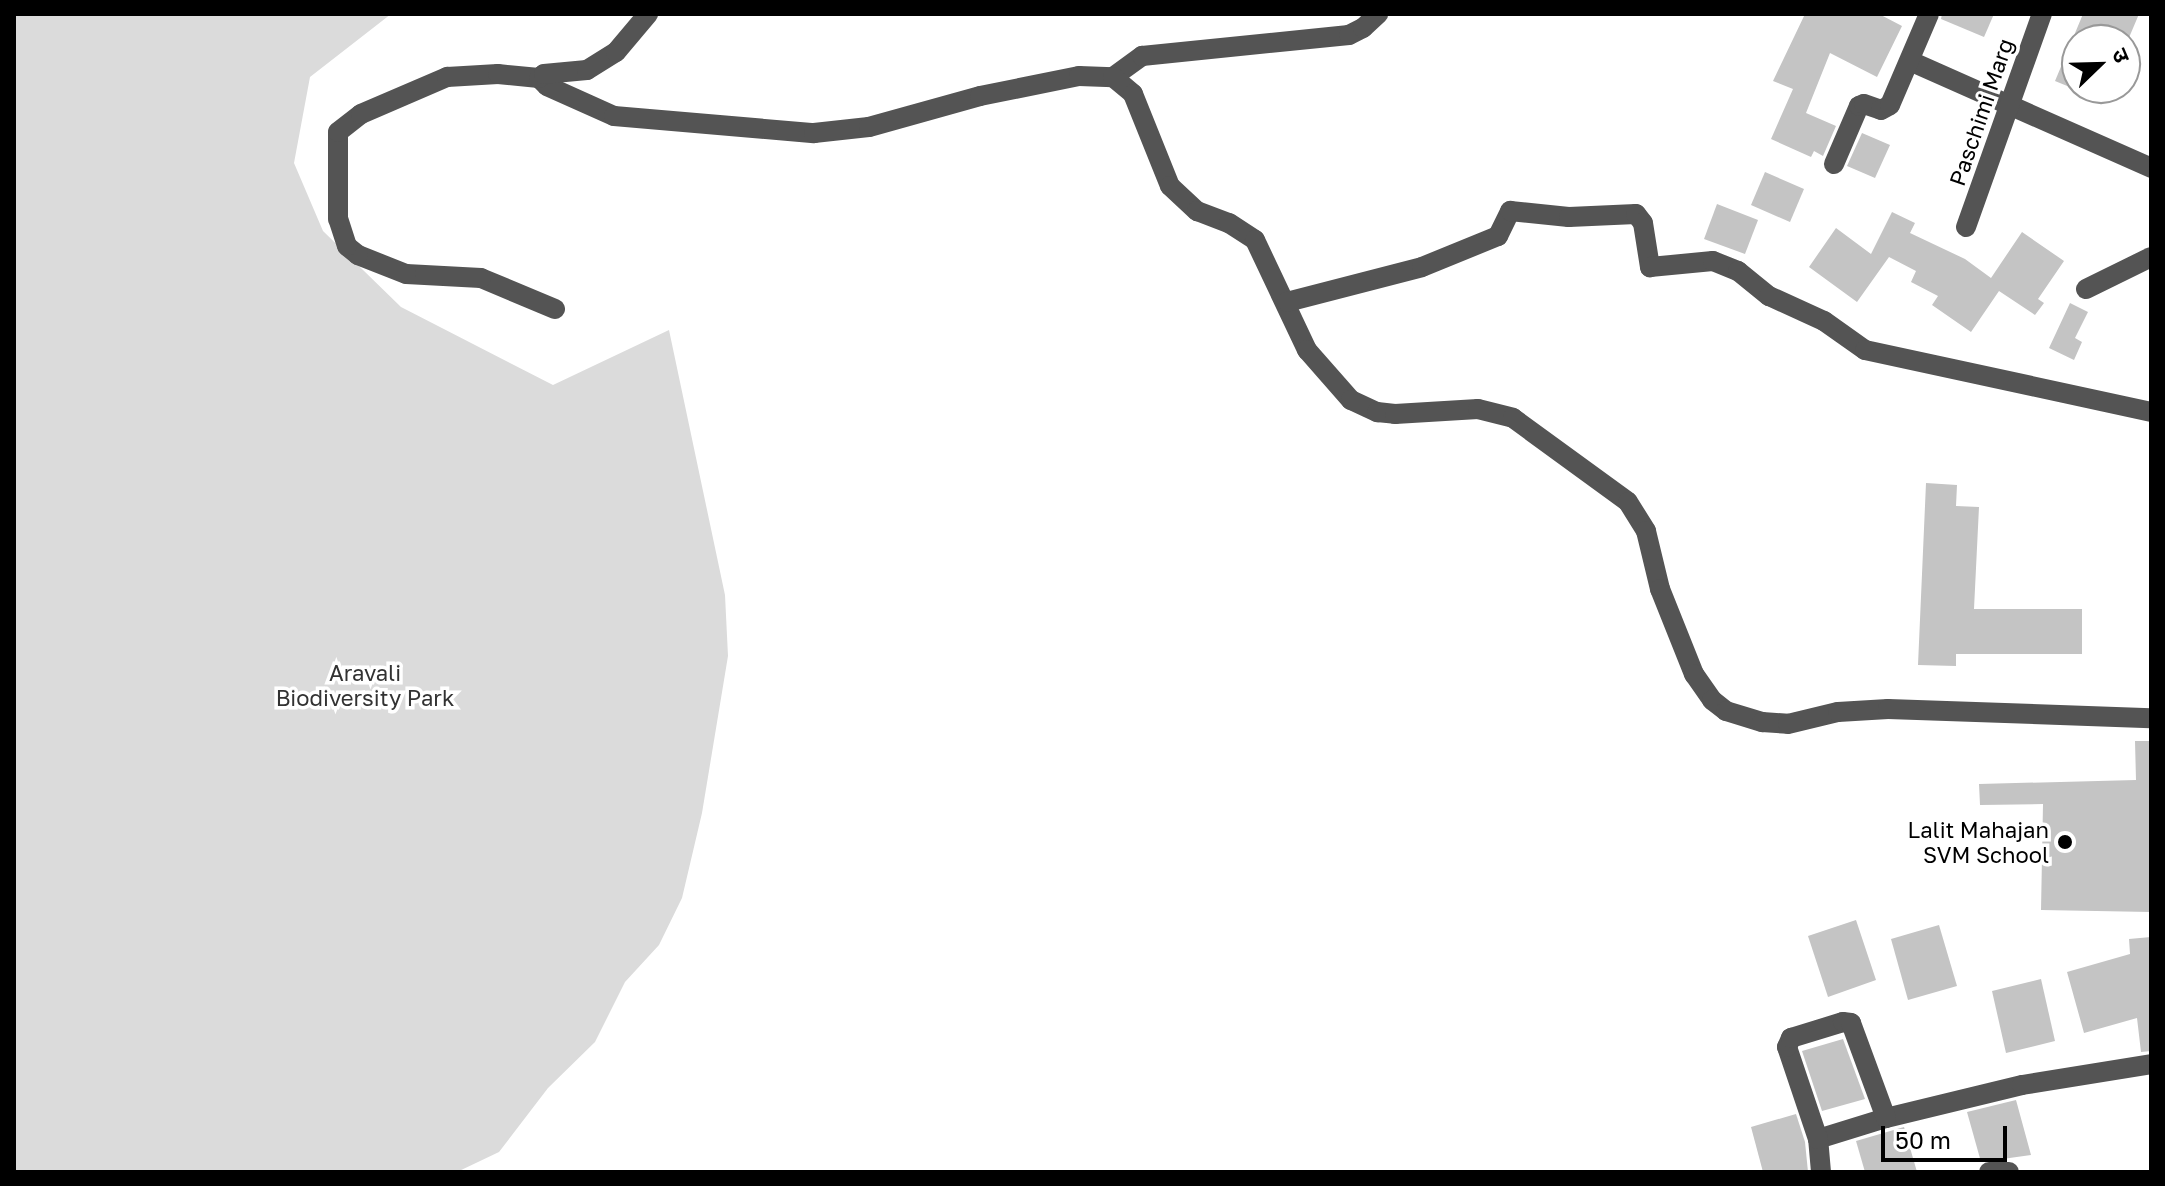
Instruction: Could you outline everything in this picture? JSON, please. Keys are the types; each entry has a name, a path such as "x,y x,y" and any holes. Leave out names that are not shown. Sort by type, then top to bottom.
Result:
{"street":[{"path":"555,309 481,278 406,274 369,262 347,246 338,219 338,132 348,120 447,77 470,73 539,78 599,65 616,52 648,14"},
{"path":"539,78 547,86 614,116 814,133 869,127 980,96 1079,76 1113,77 1142,56 1349,35 1363,28 1378,14"},
{"path":"1834,164 1859,106 1866,104 1881,110 1888,107 1929,14"},
{"name":"Paschimi Marg","path":"1966,227 2042,14"},
{"path":"1910,61 2008,108 2151,168"},
{"path":"1113,77 1133,94 1170,186 1197,211 1229,223 1255,240 1310,355 1351,400 1377,412 1395,414 1462,408 1495,411 1530,429 1619,493 1646,531 1660,589 1694,674 1712,700 1726,711 1762,722 1788,724 1838,712 1875,709 2151,718"},
{"path":"1287,302 1422,267 1485,242 1498,236 1510,211 1569,217 1636,214 1643,223 1650,267 1713,261 1738,271 1769,296 1824,321 1865,350 2151,412"},
{"path":"2086,289 2151,257"},
{"path":"1821,1172 1818,1139 1787,1047 1796,1035 1851,1023 1886,1118"},
{"path":"1818,1139 1886,1118 2022,1085 2151,1064"},
{"path":"1989,1172 2009,1172"}],"green space":[{"name":"Aravali Biodiversity Park","path":"14,14 391,14 310,77 294,163 323,231 401,307 553,385 669,330 725,595 728,656 702,813 682,898 659,945 625,982 595,1042 548,1088 499,1152 457,1172 14,1172"}],"building":[{"path":"1805,14 1879,14 1902,26 1877,77 1830,53 1806,113 1836,126 1823,156 1814,151 1811,157 1771,139 1793,89 1773,81"},
{"path":"1942,14 1994,14 1984,37 1941,19"},
{"path":"2083,14 2139,14 2135,24 2079,24"},
{"path":"2061,67 2061,83 2055,81"},
{"path":"1862,133 1890,145 1875,178 1847,166"},
{"path":"1765,172 1804,189 1790,222 1751,205"},
{"path":"1717,204 1758,220 1745,254 1704,239"},
{"path":"1892,212 1915,223 1910,233 1965,259 1991,278 2022,232 2064,261 2038,299 2044,303 2035,315 1999,291 1971,332 1932,305 1938,296 1911,282 1916,271 1889,257 1857,302 1809,267 1836,228 1871,254"},
{"path":"2070,303 2088,312 2075,338 2082,342 2074,360 2049,348"},
{"path":"1926,483 1957,485 1956,506 1979,507 1974,609 2082,609 2082,654 1956,654 1956,666 1918,665"},
{"path":"2135,741 2151,741 2151,912 2041,910 2043,804 1980,805 1979,784 2136,780"},
{"path":"1856,920 1876,980 1828,997 1808,936"},
{"path":"1939,925 1957,986 1908,1000 1891,939"},
{"path":"2151,937 2151,1051 2141,1052 2137,1018 2084,1033 2067,972 2130,954 2129,939"},
{"path":"2041,979 2055,1041 2006,1053 1992,991"},
{"path":"1843,1039 1865,1099 1822,1111 1802,1051"},
{"path":"2016,1100 2031,1155 1981,1162 1967,1112"},
{"path":"1796,1114 1805,1142 1808,1172 1763,1172 1751,1127"},
{"path":"1904,1127 1917,1172 1865,1172 1856,1141"}],"place":[{"name":"Lalit Mahajan SVM School","path":"2065,842"}]}
